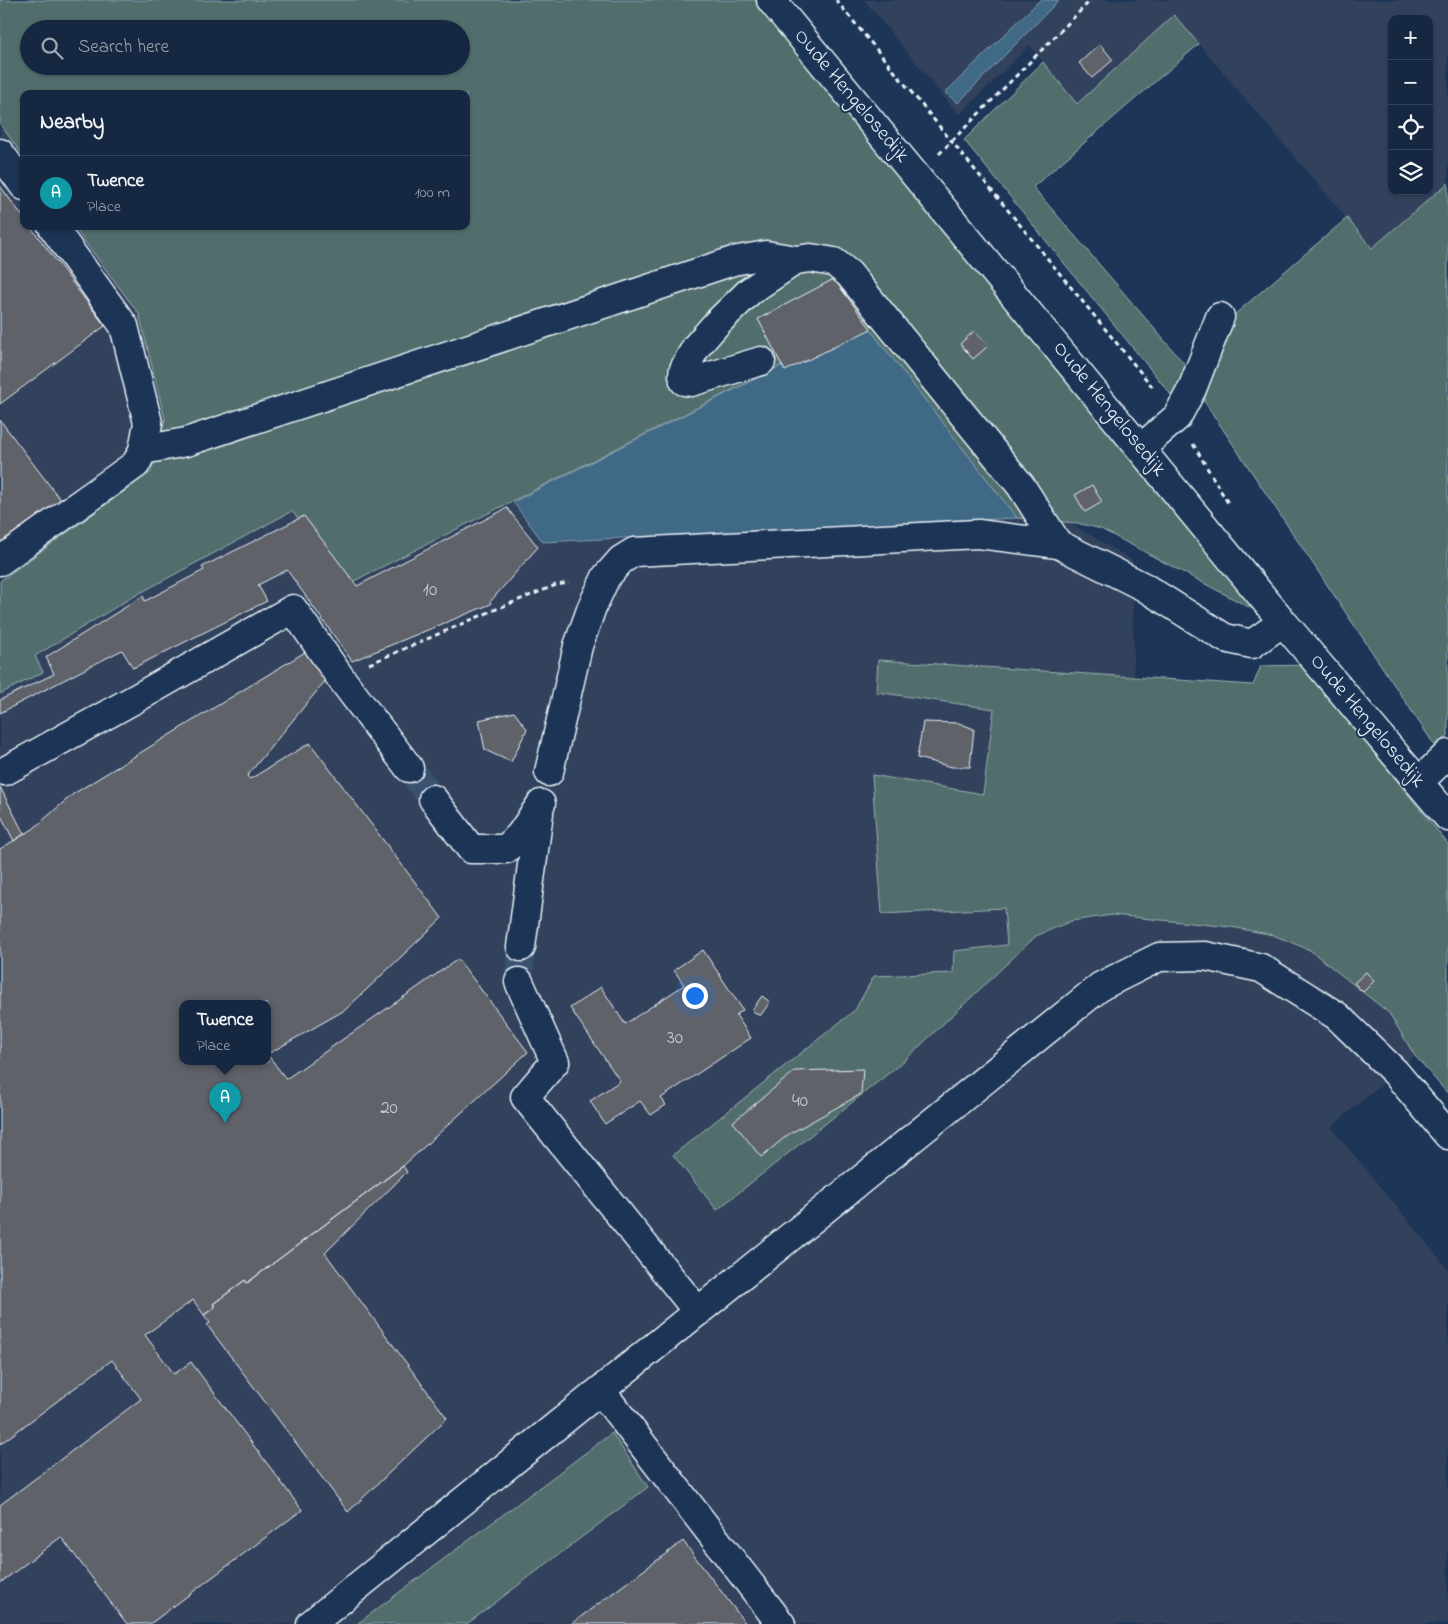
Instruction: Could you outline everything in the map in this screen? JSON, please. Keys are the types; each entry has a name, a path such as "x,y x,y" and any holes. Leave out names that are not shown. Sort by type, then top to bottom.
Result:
{"street":[{"name":"Oude Hengelosedijk","path":"771,0 917,175 1283,622 1448,817"},
{"path":"0,154 20,181"},
{"path":"0,561 136,464 143,450 148,423 124,326 55,230"},
{"path":"143,450 186,442 733,260 766,255 796,260 810,258 834,262 849,274 1021,486 1058,544"},
{"path":"761,361 691,382 684,380 684,369 696,346 717,323 750,291 796,260"},
{"path":"1141,448 1177,417 1192,389 1220,317"},
{"path":"549,772 578,646 592,607 606,577 621,560 634,552 978,534 1058,544 1144,587 1226,638 1252,644 1283,622"},
{"path":"5,771 293,609 340,677 409,768"},
{"path":"1419,782 1448,754"},
{"path":"433,799 471,849 506,849 520,836 541,804 521,947"},
{"path":"311,1624 1101,986 1159,957 1205,956 1261,968 1337,1016 1395,1072 1448,1136"},
{"path":"519,982 555,1062 525,1097 698,1312"},
{"path":"601,1391 781,1624"}],"path":[{"path":"836,0 1177,417 1230,506"},
{"path":"917,175 1092,0"},
{"path":"340,677 556,585 606,577"}],"shaded area":[{"path":"0,0 602,0 819,220 1073,525 1132,560 1134,677 1428,1045 1331,1127 1448,1269 1448,1624 0,1624"},
{"path":"864,0 1448,0 1448,183 1372,248 1175,16 1077,104 1030,45 959,115"},
{"path":"1040,0 1059,0 958,103 945,93"},
{"path":"865,323 1017,518 543,542 513,502"}],"green space":[{"path":"0,0 760,0 1262,614 1101,529 1077,523 1017,518 865,323 348,584 292,511 129,599 35,656 43,672 0,694 0,581 151,472 165,419 139,314 76,230 470,230 470,90 20,90 20,152 0,124"},
{"path":"1174,15 1199,44 1033,187 1188,368 1172,396 964,140 1043,62 1077,104"},
{"path":"1448,183 1448,736 1435,746 1204,401 1227,321 1347,218 1372,248"},
{"path":"878,660 1253,685 1261,666 1304,665 1448,844 1448,1094 1415,1056 1389,1013 1310,950 1273,935 1231,927 1112,915 1071,921 1036,936 904,1061 717,1210 673,1155 855,1010 874,976 953,973 954,951 1007,945 1004,908 882,914 872,775 983,794 994,709 876,692"},
{"path":"612,1433 648,1487 467,1624 357,1624"}],"building":[{"path":"1100,44 1113,60 1092,78 1079,63"},
{"path":"0,186 20,213 20,230 33,230 105,326 0,404"},
{"path":"834,279 871,329 785,371 758,319"},
{"path":"974,331 988,346 973,359 960,344"},
{"path":"0,420 63,503 0,549"},
{"path":"1092,485 1102,502 1085,512 1075,495"},
{"path":"507,508 538,547 490,602 491,604 352,661 287,570 258,585 267,601 133,668 122,650 0,713 0,700 54,674 46,657 143,596 145,601 204,570 202,567 304,516 357,586"},
{"path":"305,652 326,680 247,776 250,779 310,743 442,918 345,1010 271,1052 271,1000 179,1000 179,1065 271,1065 271,1059 286,1079 458,959 528,1052 403,1166 247,1283 245,1280 213,1304 215,1307 204,1315 193,1300 145,1335 174,1374 191,1362 302,1510 150,1624 127,1624 61,1537 0,1583 0,1505 141,1399 112,1360 0,1444 0,849 33,829 73,794"},
{"path":"514,712 527,729 511,762 485,750 479,720"},
{"path":"923,722 959,723 974,729 970,767 952,767 917,758"},
{"path":"0,787 24,834 14,841 0,814"},
{"path":"703,950 743,1010 736,1015 751,1038 661,1098 666,1105 651,1115 640,1101 605,1124 590,1101 620,1081 570,1008 601,987 625,1024 684,985 674,970"},
{"path":"1366,972 1374,981 1363,992 1354,983"},
{"path":"762,996 770,1002 760,1016 752,1010"},
{"path":"863,1069 861,1094 789,1134 761,1157 733,1122 795,1071"},
{"path":"403,1166 407,1172 325,1253 447,1418 348,1512 207,1325 210,1323 204,1315 215,1307 213,1304 245,1280 247,1283"},
{"path":"683,1541 746,1624 571,1624"}],"tunnel":[{"path":"409,768 433,799"},
{"path":"519,982 521,947"}],"place":[{"name":"Twence","path":"225,1123"}]}
